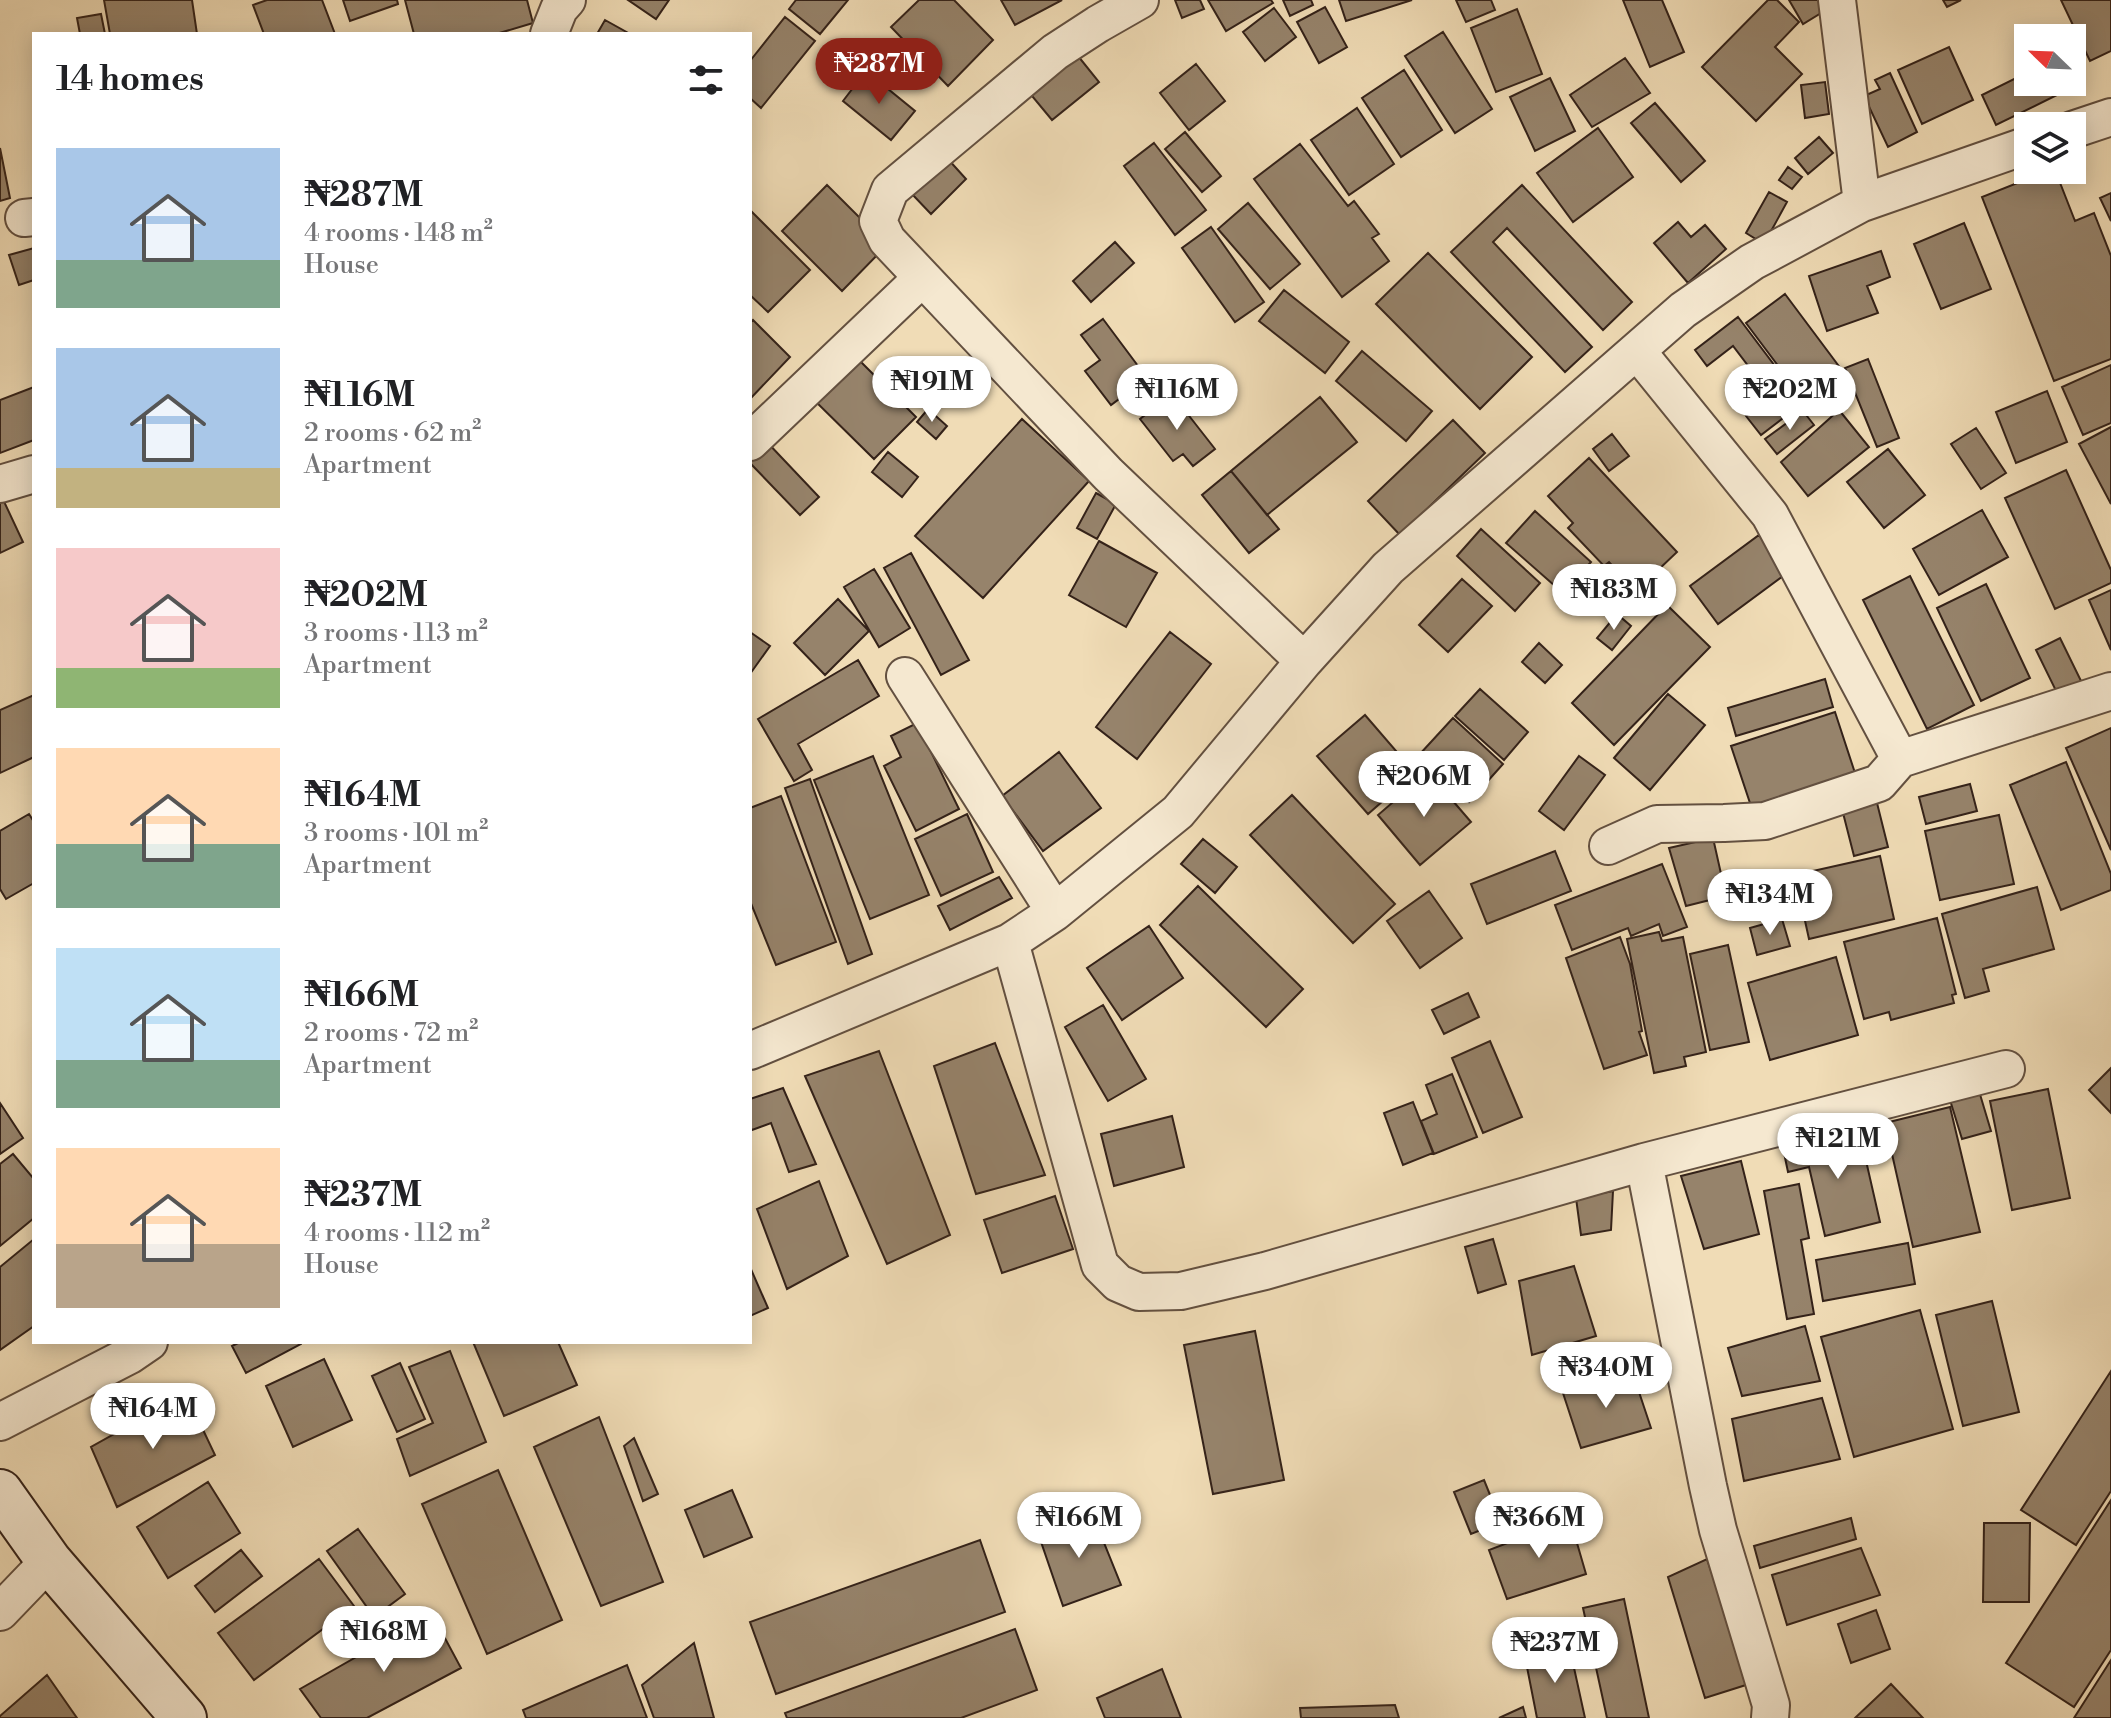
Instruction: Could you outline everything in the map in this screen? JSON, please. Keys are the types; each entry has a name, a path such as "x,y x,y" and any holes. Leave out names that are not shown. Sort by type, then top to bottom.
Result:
{"street":[{"path":"550,32 559,9 567,0"},
{"path":"1140,0 1055,52 890,190 878,221 887,240 1108,474 1304,661"},
{"path":"1837,0 1862,203"},
{"path":"2086,125 2111,117"},
{"path":"752,1050 1010,942 1055,912 1178,812 1304,661 1388,568 1683,310 1752,262 1862,203 2014,150"},
{"path":"752,440 922,278"},
{"path":"1637,351 1770,515 1900,759"},
{"path":"0,484 32,475"},
{"path":"905,676 1055,912"},
{"path":"1608,846 1657,824 1765,821 1879,783 1900,759 2111,691"},
{"path":"1010,942 1100,1265 1118,1283 1139,1292 1181,1291 1265,1271 1644,1162 2006,1069"},
{"path":"1644,1162 1711,1500 1771,1705 1770,1718"},
{"path":"0,1422 146,1344"},
{"path":"0,1492 49,1561 184,1718"},
{"path":"0,1612 49,1561"}],"building":[{"path":"104,0 192,0 197,32 110,32"},
{"path":"267,0 322,0 334,32 263,32 253,5"},
{"path":"343,0 397,0 398,4 350,21"},
{"path":"405,0 527,0 533,23 503,32 413,32"},
{"path":"628,0 669,0 656,19"},
{"path":"796,0 848,0 820,34 789,9"},
{"path":"919,0 954,0 993,40 948,86 891,27"},
{"path":"1001,0 1062,0 1015,25"},
{"path":"1175,0 1200,0 1204,9 1182,18"},
{"path":"1208,0 1271,0 1273,3 1226,31"},
{"path":"1283,0 1311,0 1313,5 1290,16"},
{"path":"1339,0 1412,0 1346,21"},
{"path":"1456,0 1491,0 1495,10 1466,22"},
{"path":"1623,0 1662,0 1684,52 1650,67"},
{"path":"1768,0 1777,0 1799,22 1775,47 1802,74 1756,121 1702,67"},
{"path":"1789,0 1820,0 1826,10 1803,24"},
{"path":"1943,0 1961,0 1947,7"},
{"path":"2061,0 2111,0 2111,51 2090,61 2086,53 2086,24 2072,24"},
{"path":"1325,7 1347,47 1319,63 1297,22"},
{"path":"1274,8 1296,37 1265,61 1243,32"},
{"path":"1517,9 1542,74 1496,92 1471,28"},
{"path":"101,14 105,32 80,32 77,18"},
{"path":"785,17 815,41 761,108 752,100 752,58"},
{"path":"605,20 626,32 598,32"},
{"path":"1443,32 1492,109 1455,133 1405,56"},
{"path":"1949,47 1973,100 1922,124 1898,70"},
{"path":"1074,51 1099,82 1052,120 1027,90"},
{"path":"1625,58 1650,93 1592,127 1570,95"},
{"path":"1196,64 1225,101 1189,130 1160,93"},
{"path":"1404,70 1442,130 1401,157 1362,98"},
{"path":"866,71 915,111 891,140 843,101"},
{"path":"1890,73 1917,132 1888,147 1864,96 1880,89 1875,80"},
{"path":"1550,78 1575,131 1535,151 1510,97"},
{"path":"2014,79 2014,96 2055,96 2022,112 2014,112 2014,116 1996,125 1982,95"},
{"path":"1825,82 1829,114 1805,118 1801,85"},
{"path":"1655,103 1705,161 1681,182 1631,123"},
{"path":"1357,108 1394,164 1349,195 1311,140"},
{"path":"1598,128 1633,177 1573,222 1537,173"},
{"path":"1185,132 1221,176 1202,192 1165,149"},
{"path":"1819,137 1833,153 1808,174 1795,158"},
{"path":"1154,143 1206,210 1175,235 1124,166"},
{"path":"1300,144 1348,206 1354,201 1379,234 1372,238 1389,261 1342,297 1254,179"},
{"path":"0,148 10,198 0,201"},
{"path":"947,158 966,179 931,214 911,193"},
{"path":"1788,167 1802,177 1792,189 1779,180"},
{"path":"2015,184 2060,184 2075,221 2094,213 2111,256 2111,359 2054,381 1982,197"},
{"path":"827,185 887,245 842,291 782,231"},
{"path":"1522,185 1632,302 1603,330 1507,228 1493,242 1592,347 1565,372 1451,252"},
{"path":"1769,192 1787,202 1764,244 1746,233"},
{"path":"2111,193 2111,221 2100,198"},
{"path":"1248,203 1300,264 1270,289 1218,229"},
{"path":"752,212 810,270 768,312 752,297"},
{"path":"1678,222 1691,237 1705,225 1726,249 1688,283 1654,243"},
{"path":"1964,223 1991,289 1941,309 1914,244"},
{"path":"1211,227 1264,302 1235,322 1182,248"},
{"path":"1115,242 1134,263 1091,302 1073,281"},
{"path":"32,249 32,281 19,285 9,255"},
{"path":"1881,251 1890,277 1867,286 1878,313 1827,331 1809,276"},
{"path":"1428,253 1532,357 1480,409 1376,304"},
{"path":"1284,290 1349,342 1325,373 1259,321"},
{"path":"1785,294 1847,377 1809,407 1746,323"},
{"path":"1738,317 1803,403 1761,435 1746,416 1771,396 1733,346 1707,366 1695,350"},
{"path":"1103,319 1147,378 1111,405 1085,371 1100,360 1081,335"},
{"path":"752,321 790,357 752,397"},
{"path":"1362,351 1432,411 1406,441 1336,381"},
{"path":"852,353 916,417 874,459 810,396"},
{"path":"1868,359 1899,438 1877,447 1845,368"},
{"path":"2111,365 2111,423 2083,435 2062,387"},
{"path":"32,388 32,441 0,453 0,400"},
{"path":"2047,391 2067,442 2016,463 1996,412"},
{"path":"1172,394 1215,449 1193,466 1183,454 1173,461 1140,419"},
{"path":"1320,397 1357,442 1267,515 1231,471"},
{"path":"928,409 947,426 936,439 917,422"},
{"path":"1839,410 1869,447 1808,496 1781,462"},
{"path":"1803,411 1814,425 1777,454 1765,439"},
{"path":"1022,419 1089,481 983,598 915,536"},
{"path":"1453,420 1485,453 1400,535 1368,501"},
{"path":"2111,427 2111,504 2079,444"},
{"path":"1976,428 2006,473 1981,489 1951,444"},
{"path":"1612,434 1629,456 1609,471 1593,449"},
{"path":"765,440 819,497 800,515 752,465 752,452"},
{"path":"1888,449 1925,495 1884,528 1847,482"},
{"path":"888,452 918,477 902,497 872,472"},
{"path":"1589,458 1677,552 1636,591 1609,562 1604,566 1568,528 1573,523 1548,496"},
{"path":"2066,470 2111,570 2111,583 2055,609 2005,498"},
{"path":"1231,471 1279,529 1249,553 1202,495"},
{"path":"0,493 23,542 0,553"},
{"path":"1096,493 1116,504 1097,539 1077,528"},
{"path":"1982,510 2008,557 1939,595 1913,549"},
{"path":"1535,511 1591,562 1563,593 1506,543"},
{"path":"1481,529 1540,583 1515,611 1457,556"},
{"path":"1759,535 1787,573 1718,624 1690,586"},
{"path":"1099,541 1157,573 1126,627 1069,595"},
{"path":"911,553 969,660 941,675 884,568"},
{"path":"874,569 910,628 879,647 844,587"},
{"path":"1910,576 1974,705 1927,729 1863,600"},
{"path":"1462,579 1492,606 1448,652 1419,625"},
{"path":"1986,584 2030,678 1981,701 1937,608"},
{"path":"2111,590 2111,650 2089,600"},
{"path":"838,599 869,631 825,675 794,643"},
{"path":"1667,605 1710,647 1614,745 1572,703"},
{"path":"1617,614 1631,626 1612,650 1597,638"},
{"path":"1170,632 1211,664 1137,759 1096,727"},
{"path":"752,633 770,646 752,671"},
{"path":"2060,638 2084,687 2060,699 2036,650"},
{"path":"1539,643 1562,665 1545,683 1522,662"},
{"path":"858,660 879,696 798,744 812,770 794,781 758,719"},
{"path":"1825,679 1833,707 1736,736 1728,708"},
{"path":"1480,689 1528,732 1504,760 1455,716"},
{"path":"1668,694 1705,725 1650,790 1614,758"},
{"path":"32,696 32,758 0,773 0,710"},
{"path":"1835,712 1855,773 1751,806 1731,746"},
{"path":"1365,715 1415,773 1368,814 1317,756"},
{"path":"1453,718 1503,764 1469,802 1419,755"},
{"path":"917,723 959,809 916,831 884,766 901,757 891,736"},
{"path":"2111,728 2111,850 2066,748"},
{"path":"1059,752 1101,808 1043,851 1002,796"},
{"path":"873,756 929,895 870,919 814,780"},
{"path":"1579,756 1605,775 1564,830 1539,811"},
{"path":"2066,762 2111,874 2111,890 2061,910 2010,785"},
{"path":"1428,772 1471,822 1420,865 1378,815"},
{"path":"810,779 872,954 848,964 785,788"},
{"path":"1970,784 1977,811 1926,824 1919,797"},
{"path":"1292,795 1395,904 1353,943 1250,835"},
{"path":"781,796 836,942 776,965 752,906 752,807"},
{"path":"1876,799 1888,847 1854,856 1842,809"},
{"path":"29,814 32,819 32,884 6,899 0,889 0,831"},
{"path":"967,814 993,872 941,896 915,839"},
{"path":"1999,815 2014,884 1940,900 1925,831"},
{"path":"1713,838 1726,896 1686,906 1669,848"},
{"path":"1203,839 1237,867 1215,893 1181,864"},
{"path":"1555,851 1571,891 1487,924 1471,884"},
{"path":"1880,856 1894,919 1809,939 1795,875"},
{"path":"1662,864 1687,927 1663,936 1659,924 1631,936 1628,928 1572,950 1555,905"},
{"path":"999,877 1012,898 950,930 938,906"},
{"path":"1198,886 1303,989 1266,1027 1160,925"},
{"path":"2037,887 2054,949 1983,969 1989,991 1965,998 1942,914"},
{"path":"1429,891 1462,938 1420,968 1387,921"},
{"path":"1937,918 1956,994 1952,995 1954,1003 1891,1020 1889,1012 1864,1019 1844,942"},
{"path":"1782,919 1790,946 1757,955 1750,928"},
{"path":"1149,926 1183,978 1122,1020 1087,968"},
{"path":"1659,932 1662,941 1683,937 1706,1052 1684,1057 1686,1066 1654,1073 1627,939"},
{"path":"1620,937 1630,964 1642,1031 1639,1032 1647,1055 1604,1069 1566,958"},
{"path":"1728,945 1749,1042 1710,1050 1690,954"},
{"path":"1836,957 1858,1035 1770,1060 1748,983"},
{"path":"1468,993 1479,1017 1444,1034 1432,1010"},
{"path":"1103,1005 1146,1079 1108,1101 1065,1027"},
{"path":"1490,1041 1522,1117 1483,1133 1452,1058"},
{"path":"995,1043 1045,1175 976,1194 934,1066"},
{"path":"879,1051 950,1235 887,1264 805,1076"},
{"path":"2111,1068 2111,1113 2089,1090"},
{"path":"1452,1074 1477,1137 1434,1154 1421,1121 1437,1114 1426,1085"},
{"path":"783,1088 816,1164 789,1172 771,1123 752,1130 752,1098"},
{"path":"2048,1089 2070,1198 2012,1210 1990,1101"},
{"path":"1979,1091 1991,1131 1962,1139 1950,1100"},
{"path":"1413,1102 1433,1153 1403,1165 1384,1113"},
{"path":"0,1103 23,1138 0,1154"},
{"path":"1950,1107 1980,1232 1913,1247 1885,1123"},
{"path":"1172,1116 1184,1167 1114,1186 1101,1134"},
{"path":"1859,1130 1880,1222 1825,1236 1809,1167 1788,1172 1783,1148"},
{"path":"13,1154 32,1177 32,1220 0,1246 0,1164"},
{"path":"1741,1161 1759,1234 1704,1249 1681,1176"},
{"path":"819,1181 848,1256 787,1289 757,1209"},
{"path":"1799,1184 1809,1238 1801,1240 1814,1314 1787,1319 1764,1191"},
{"path":"1613,1191 1611,1230 1581,1235 1576,1198"},
{"path":"1055,1196 1073,1249 1002,1273 984,1220"},
{"path":"1493,1239 1506,1284 1478,1293 1465,1247"},
{"path":"32,1241 32,1327 0,1350 0,1267"},
{"path":"1908,1243 1915,1284 1823,1301 1816,1260"},
{"path":"1574,1266 1596,1336 1532,1355 1519,1281"},
{"path":"752,1272 768,1308 752,1315"},
{"path":"1992,1301 2019,1412 1963,1426 1936,1315"},
{"path":"1920,1310 1953,1429 1854,1457 1821,1337"},
{"path":"1805,1326 1820,1381 1742,1396 1728,1348"},
{"path":"1255,1331 1284,1480 1213,1494 1184,1345"},
{"path":"236,1344 301,1344 246,1373 232,1346"},
{"path":"474,1344 559,1344 577,1385 504,1416"},
{"path":"450,1351 486,1442 410,1476 397,1439 433,1423 409,1367"},
{"path":"324,1359 352,1420 293,1447 266,1386"},
{"path":"400,1363 425,1419 397,1432 372,1376"},
{"path":"2111,1371 2111,1491 2076,1545 2021,1510"},
{"path":"1633,1374 1651,1428 1581,1448 1562,1390"},
{"path":"186,1394 215,1455 117,1507 91,1447"},
{"path":"1822,1398 1840,1459 1744,1481 1732,1419"},
{"path":"599,1417 663,1582 601,1606 534,1447"},
{"path":"634,1438 658,1494 643,1501 624,1446"},
{"path":"498,1470 562,1620 487,1654 422,1504"},
{"path":"1484,1480 1501,1522 1471,1534 1454,1492"},
{"path":"208,1482 240,1533 168,1578 137,1527"},
{"path":"732,1490 752,1537 704,1557 685,1510"},
{"path":"2111,1500 2111,1650 2074,1707 2006,1663"},
{"path":"1092,1513 1121,1585 1063,1606 1038,1533"},
{"path":"1851,1518 1856,1539 1760,1568 1754,1546"},
{"path":"1570,1519 1586,1574 1507,1599 1489,1550"},
{"path":"1984,1523 2030,1523 2029,1602 1983,1602"},
{"path":"358,1529 405,1594 374,1617 327,1551"},
{"path":"980,1540 1005,1612 776,1694 750,1622"},
{"path":"1861,1548 1880,1595 1787,1625 1772,1575"},
{"path":"241,1550 262,1576 215,1612 195,1586"},
{"path":"319,1559 354,1606 254,1680 218,1633"},
{"path":"1707,1559 1749,1684 1705,1698 1668,1577"},
{"path":"1624,1599 1649,1718 1607,1718 1583,1608"},
{"path":"1876,1610 1890,1649 1851,1663 1838,1624"},
{"path":"432,1614 461,1668 367,1718 321,1718 300,1689"},
{"path":"1015,1629 1037,1690 961,1718 787,1718 785,1713"},
{"path":"694,1643 714,1718 654,1718 642,1685"},
{"path":"1569,1645 1585,1718 1537,1718 1525,1657"},
{"path":"2111,1660 2111,1718 2074,1718"},
{"path":"627,1665 647,1718 526,1718 523,1710"},
{"path":"1162,1669 1181,1718 1105,1718 1097,1698"},
{"path":"47,1675 77,1718 0,1718 0,1716"},
{"path":"1891,1684 1923,1718 1855,1718"},
{"path":"1395,1705 1399,1718 1301,1718 1300,1708"},
{"path":"1523,1707 1526,1718 1499,1718"}]}
